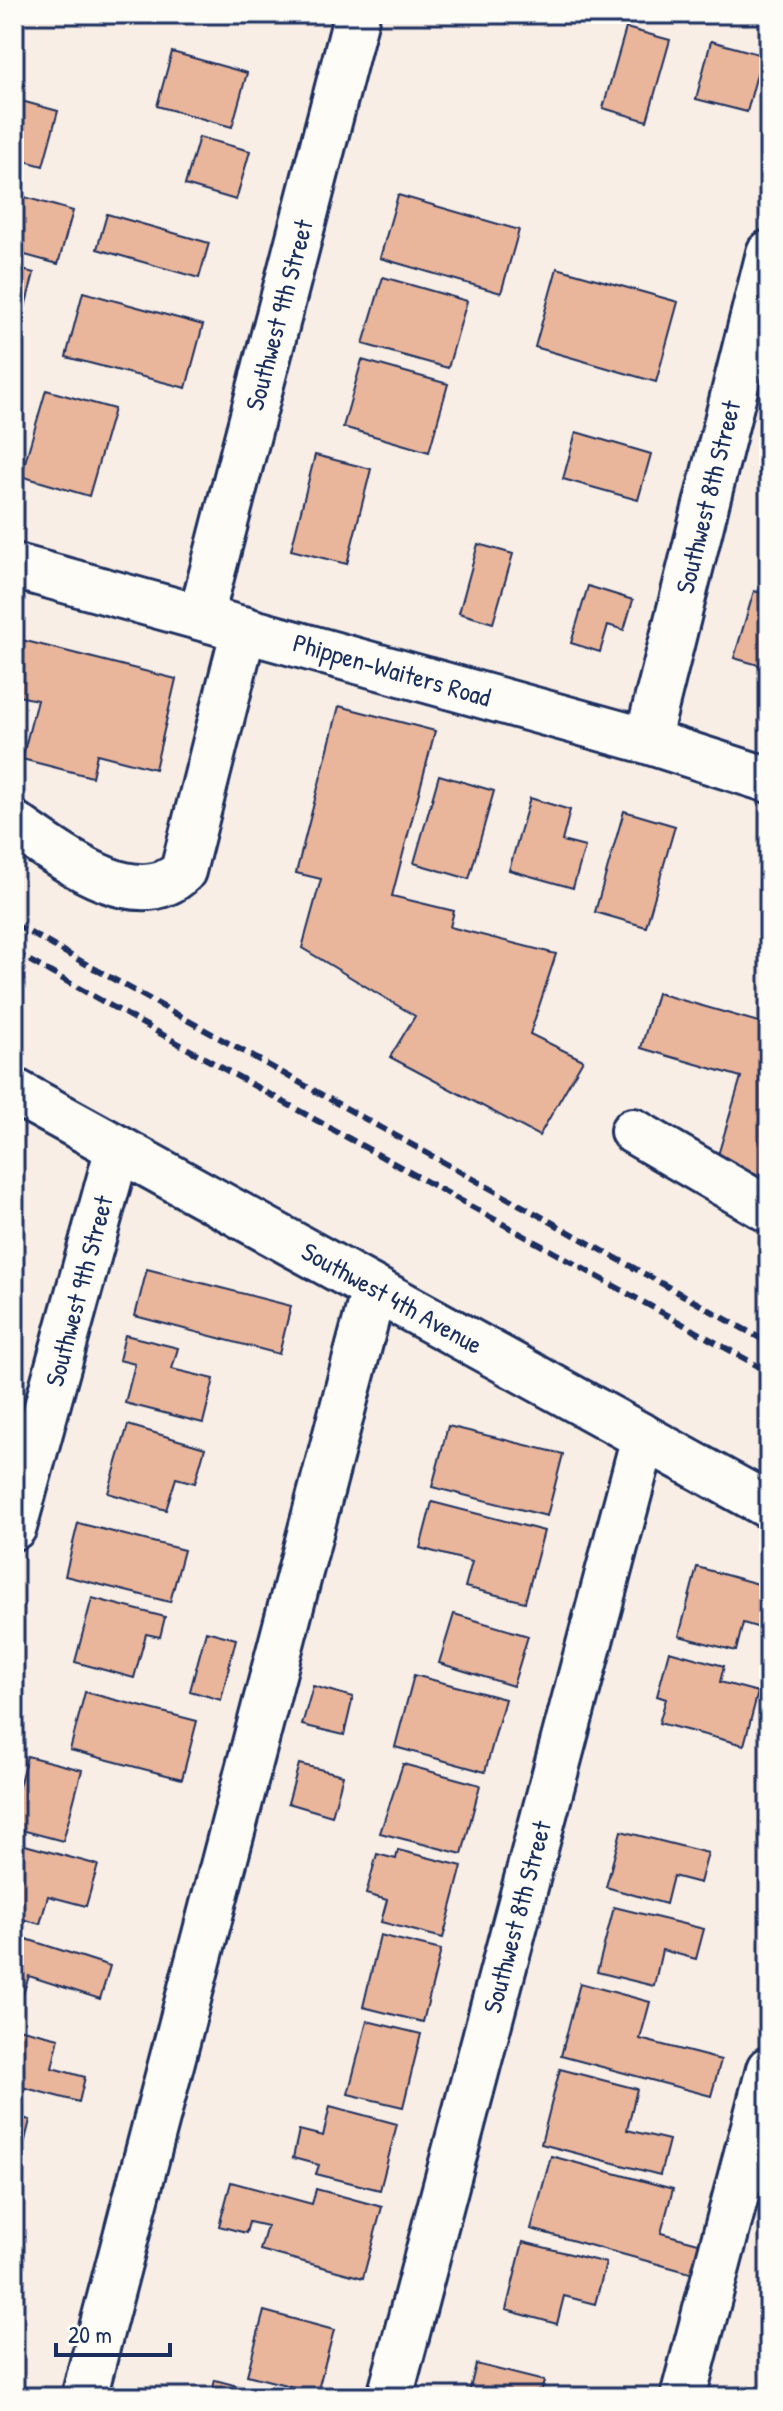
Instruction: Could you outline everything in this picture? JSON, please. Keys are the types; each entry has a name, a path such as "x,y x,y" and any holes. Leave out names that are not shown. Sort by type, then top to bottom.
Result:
{"street":[{"name":"Southwest 9th Street","path":"201,616 357,14"},
{"name":"Southwest 8th Street","path":"647,741 769,253"},
{"name":"Phippen-Waiters Road","path":"14,566 647,741 769,780"},
{"path":"14,824 68,860 133,889 172,883 183,871 244,629"},
{"name":"Southwest 4th Avenue","path":"14,1091 769,1506"},
{"path":"633,1131 769,1210"},
{"name":"Southwest 9th Street","path":"14,1527 118,1148"},
{"path":"84,2397 374,1289"},
{"name":"Southwest 8th Street","path":"390,2397 644,1437"},
{"path":"683,2397 769,2069"}],"building":[{"path":"626,28 670,40 647,121 603,108"},
{"path":"711,41 762,55 747,112 696,99"},
{"path":"172,52 247,73 232,127 157,106"},
{"path":"14,99 58,111 43,166 14,158"},
{"path":"199,137 250,151 236,200 185,185"},
{"path":"14,194 73,211 58,264 14,252"},
{"path":"398,195 519,230 501,293 380,258"},
{"path":"107,214 209,243 199,278 97,249"},
{"path":"14,268 34,273 18,334 14,333"},
{"path":"557,268 678,302 656,382 535,347"},
{"path":"383,277 467,301 448,368 363,344"},
{"path":"83,292 203,325 186,388 66,357"},
{"path":"362,360 448,384 429,452 343,427"},
{"path":"46,390 114,409 89,496 21,476"},
{"path":"576,432 651,454 638,500 563,479"},
{"path":"315,455 371,469 347,564 291,550"},
{"path":"478,544 513,554 493,623 459,613"},
{"path":"588,586 633,600 624,630 608,625 600,652 571,643"},
{"path":"754,591 769,595 769,668 734,658"},
{"path":"14,638 176,679 155,769 97,754 92,777 22,759 37,700 14,695"},
{"path":"339,706 435,731 392,896 454,911 450,927 556,954 530,1034 583,1060 539,1136 390,1057 415,1016 302,948 321,879 296,873"},
{"path":"439,775 494,791 469,879 414,863"},
{"path":"530,798 570,810 562,841 585,847 573,888 509,870"},
{"path":"624,811 675,826 646,927 595,912"},
{"path":"657,993 769,1025 769,1178 716,1162 741,1077 641,1048"},
{"path":"147,1269 291,1306 279,1354 135,1316"},
{"path":"125,1335 178,1348 172,1369 214,1379 203,1423 125,1403 135,1364 119,1360"},
{"path":"128,1425 205,1448 195,1483 176,1478 166,1510 108,1493"},
{"path":"448,1426 563,1454 547,1516 432,1487"},
{"path":"432,1502 544,1531 525,1602 465,1587 472,1562 420,1548"},
{"path":"78,1523 184,1550 170,1602 65,1576"},
{"path":"697,1567 769,1587 760,1628 743,1623 736,1651 679,1636"},
{"path":"92,1598 165,1617 160,1637 146,1634 134,1678 75,1662"},
{"path":"454,1614 528,1636 513,1686 439,1663"},
{"path":"206,1631 236,1639 221,1700 190,1691"},
{"path":"669,1651 724,1666 720,1682 758,1692 744,1745 659,1723 666,1699 657,1696"},
{"path":"414,1675 505,1699 485,1772 395,1747"},
{"path":"313,1686 353,1697 344,1735 302,1725"},
{"path":"85,1692 197,1721 182,1779 70,1750"},
{"path":"27,1756 82,1770 63,1841 14,1828 14,1805"},
{"path":"299,1764 343,1775 332,1816 288,1803"},
{"path":"403,1764 480,1785 462,1854 380,1833"},
{"path":"621,1831 708,1853 700,1883 673,1876 666,1904 606,1887"},
{"path":"14,1842 98,1865 86,1906 48,1896 40,1924 14,1917"},
{"path":"398,1850 462,1866 443,1938 381,1922 387,1900 366,1894 377,1854 396,1859"},
{"path":"614,1907 704,1929 696,1959 662,1950 654,1986 597,1972"},
{"path":"14,1935 110,1966 100,1999 29,1976 19,2006 14,2005"},
{"path":"380,1935 441,1950 423,2022 363,2007"},
{"path":"580,1983 650,2002 640,2039 721,2060 711,2096 561,2056"},
{"path":"367,2021 421,2034 403,2107 348,2094"},
{"path":"14,2027 59,2038 52,2068 85,2077 79,2102 14,2085"},
{"path":"560,2069 637,2089 627,2130 669,2140 660,2175 541,2144"},
{"path":"330,2106 397,2124 380,2190 316,2174 319,2165 293,2158 299,2130 323,2136"},
{"path":"14,2116 30,2120 19,2165 14,2164"},
{"path":"551,2156 673,2189 661,2233 702,2244 694,2274 531,2229"},
{"path":"231,2182 312,2204 316,2189 382,2207 363,2278 260,2250 267,2226 249,2222 246,2233 219,2226"},
{"path":"523,2242 606,2263 595,2304 564,2296 557,2324 506,2310"},
{"path":"14,2245 21,2247 14,2273"},
{"path":"264,2311 334,2330 317,2393 247,2375"},
{"path":"476,2364 544,2381 540,2397 468,2397"},
{"path":"215,2380 279,2397 211,2397"}],"railway":[{"path":"14,924 769,1343"},
{"path":"14,952 769,1372"}]}
